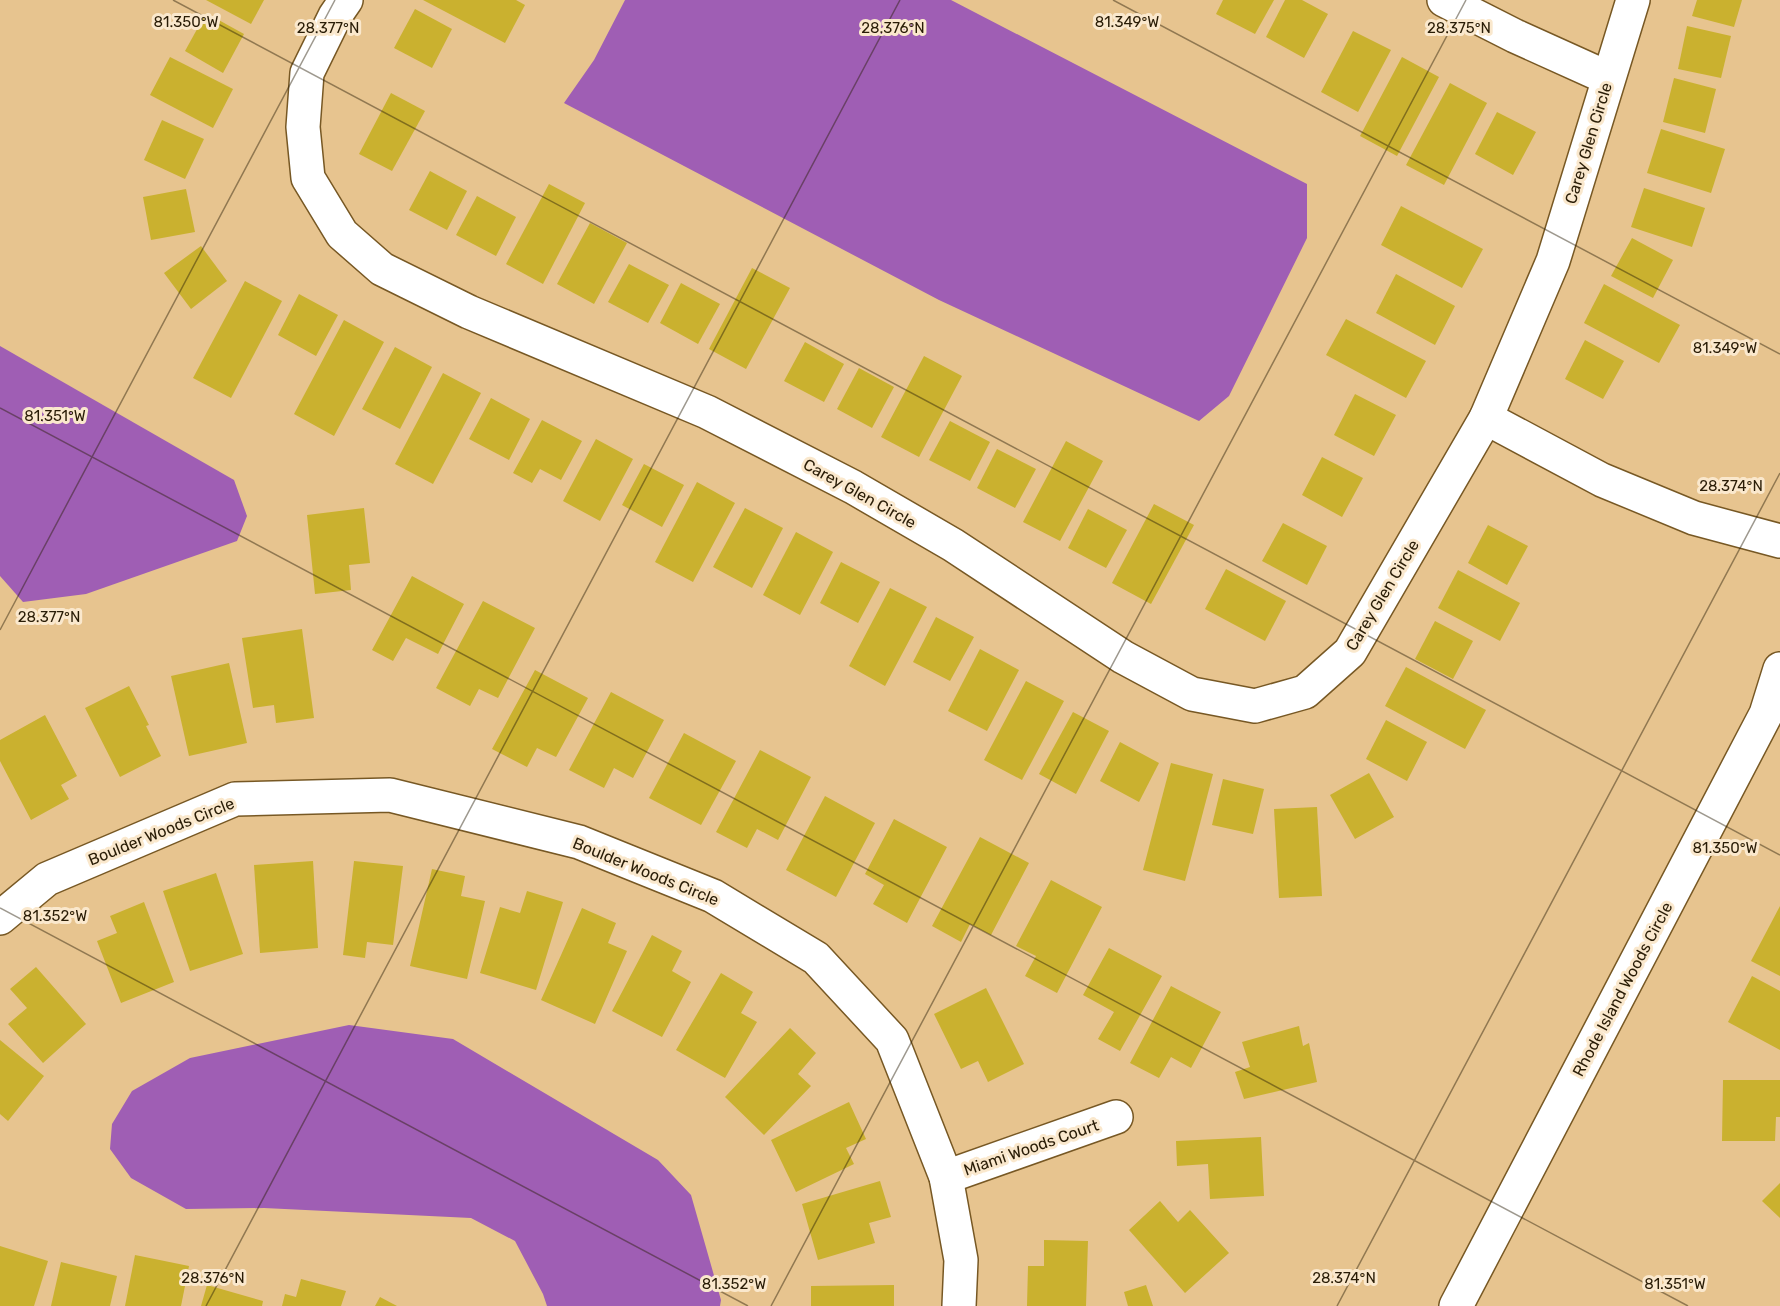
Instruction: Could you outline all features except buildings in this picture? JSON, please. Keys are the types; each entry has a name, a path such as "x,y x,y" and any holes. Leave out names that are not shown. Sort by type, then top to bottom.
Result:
{"street":[{"name":"Carey Glen Circle","path":"346,0 335,16 307,73 303,127 308,178 342,234 382,269 469,312 707,412 854,487 953,545 1123,657 1192,694 1255,706 1305,692 1350,652 1486,418 1553,261 1633,0"},
{"path":"1444,0 1515,36 1608,78"},
{"path":"1486,418 1602,480 1694,518 1780,541"},
{"name":"Rhode Island Woods Circle","path":"1456,1306 1766,714 1780,669"},
{"name":"Boulder Woods Circle","path":"0,918 47,879 235,799 390,795 579,842 713,896 816,958 892,1040 946,1177 961,1260 959,1306"},
{"name":"Miami Woods Court","path":"946,1177 1116,1117"}],"shaded area":[{"path":"625,0 951,0 1307,184 1307,238 1229,396 1199,421 939,300 564,103 594,60"},
{"path":"0,346 234,480 247,516 237,541 86,594 23,602 0,576"},
{"path":"349,1025 453,1039 658,1160 691,1195 721,1300 720,1306 547,1306 515,1241 471,1218 264,1208 186,1209 131,1178 110,1149 112,1124 132,1091 190,1058"}]}
